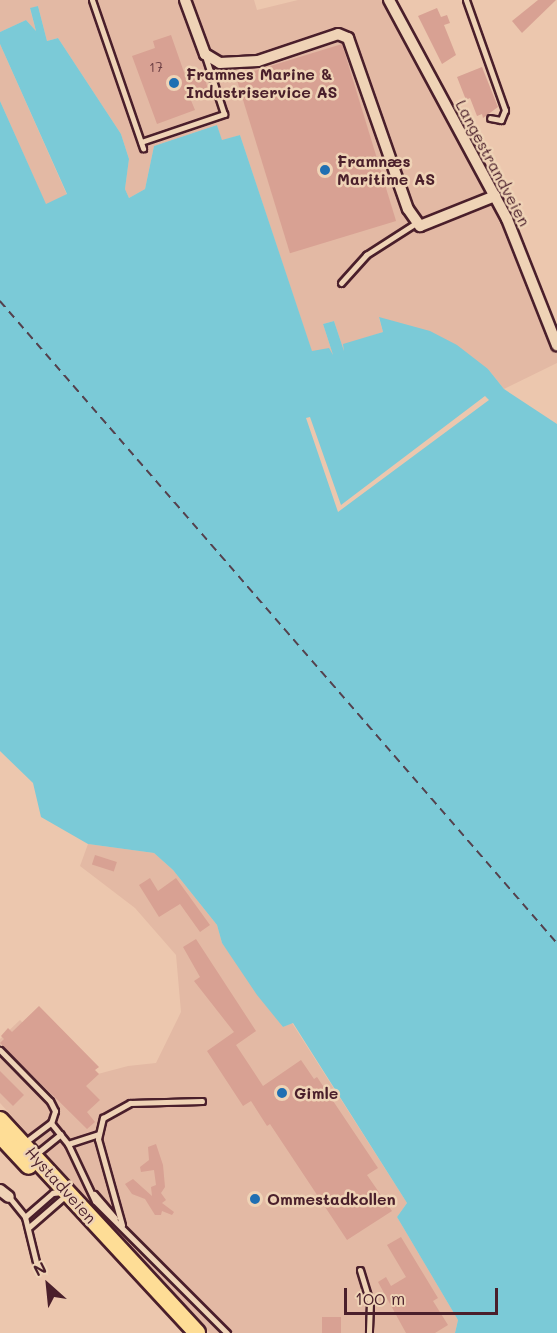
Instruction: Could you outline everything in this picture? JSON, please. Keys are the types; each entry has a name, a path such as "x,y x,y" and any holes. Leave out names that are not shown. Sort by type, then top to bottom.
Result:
{"main road":[{"name":"Hystadveien","path":"0,1120 61,1195 197,1333"},
{"name":"Hystadveien","path":"0,1135 27,1152"}],"street":[{"path":"185,0 205,54 220,63 258,61 338,34 348,38 408,209 416,223 427,226 495,196"},
{"name":"Langestrandveien","path":"389,0 495,196 557,345"}],"lane":[{"path":"92,0 142,145 224,114 205,54"},
{"name":"Langestrandveien","path":"466,0 505,110 501,120 490,118"},
{"path":"341,284 366,255 416,223"},
{"path":"0,1050 50,1101 55,1111 51,1123 27,1152"},
{"path":"122,1226 98,1134 106,1114 130,1103 202,1101"},
{"path":"51,1123 68,1144 103,1211 115,1219 227,1333"},
{"path":"27,1152 61,1134"},
{"path":"68,1144 98,1134"},
{"path":"5,1193 25,1217 37,1266"},
{"path":"25,1217 61,1195"},
{"path":"28,1228 61,1195"},
{"path":"360,1270 370,1302 369,1333"}],"shaded area":[{"path":"0,0 254,0 257,10 298,0 389,0 507,219 557,345 557,363 504,389 488,369 379,318 383,332 344,345 344,351 334,321 323,324 333,355 312,352 240,135 222,141 217,125 154,146 145,189 129,198 125,189 129,159 121,134 58,38 47,41 38,6 30,9 36,31 26,20 0,32"},
{"path":"0,44 67,195 46,205 0,101"},
{"path":"88,844 154,853 173,870 217,925 222,943 283,1027 292,1023 407,1203 397,1217 458,1320 455,1333 210,1333 0,1103 0,1039 20,1020 79,1079 128,1066 156,1063 181,1012 176,955 135,908 80,866"}],"water":[{"path":"38,6 47,41 58,38 121,134 129,159 125,189 129,198 145,189 154,146 217,125 222,140 240,135 312,351 329,348 333,355 323,324 334,321 344,351 343,344 383,332 379,317 430,331 457,345 488,369 504,389 557,424 557,1333 455,1333 458,1320 397,1217 407,1203 293,1023 283,1027 257,995 222,943 217,925 173,870 154,853 88,844 41,817 33,783 0,751 0,101 46,204 67,194 0,44 0,32 26,20 36,31 30,8"}],"pier":[{"path":"485,396 489,400 338,512 306,418 310,417 341,505"}],"building":[{"path":"538,0 556,0 522,33 512,21"},
{"path":"437,8 441,17 447,15 450,23 444,25 456,55 442,64 418,16"},
{"name":"Framnes Marine & Industriservice AS","path":"171,35 186,78 203,73 209,92 190,98 195,110 157,124 132,56 155,48 153,41"},
{"name":"Framnæs Maritime AS","path":"342,44 396,221 290,253 236,76"},
{"path":"482,67 498,107 483,118 482,114 477,116 470,98 466,100 457,77"},
{"path":"95,855 117,862 114,872 92,865"},
{"path":"150,878 158,891 176,878 210,925 200,932 180,904 159,917 139,885"},
{"name":"Gimle","path":"196,939 256,1031 236,1045 263,1086 301,1060 314,1079 317,1077 378,1168 367,1175 392,1211 347,1240 270,1124 267,1126 251,1101 243,1106 207,1051 234,1032 194,981 200,977 183,947"},
{"path":"39,1006 99,1067 95,1070 99,1074 86,1086 100,1100 87,1112 95,1122 87,1129 0,1043 4,1039 1,1036 8,1028 12,1032"},
{"path":"0,1071 24,1095 13,1106 0,1093"},
{"path":"156,1144 163,1165 165,1187 161,1193 166,1200 162,1203 174,1212 172,1215 162,1211 161,1215 155,1215 145,1199 132,1194 125,1184 133,1179 152,1196 151,1187 156,1185 154,1170 141,1172 140,1167 149,1160 148,1147"},
{"path":"401,1237 438,1298 433,1301 448,1325 435,1333 406,1333 378,1282 386,1277 391,1286 406,1277 387,1245"},
{"path":"322,1317 341,1317 341,1333 322,1333"}],"ferry route":[{"path":"0,301 557,943"}],"place":[{"name":"Framnes Marine & Industriservice AS","path":"174,83"},
{"name":"Framnæs Maritime AS","path":"325,170"},
{"name":"Gimle","path":"282,1093"},
{"name":"Ommestadkollen","path":"255,1199"}]}
